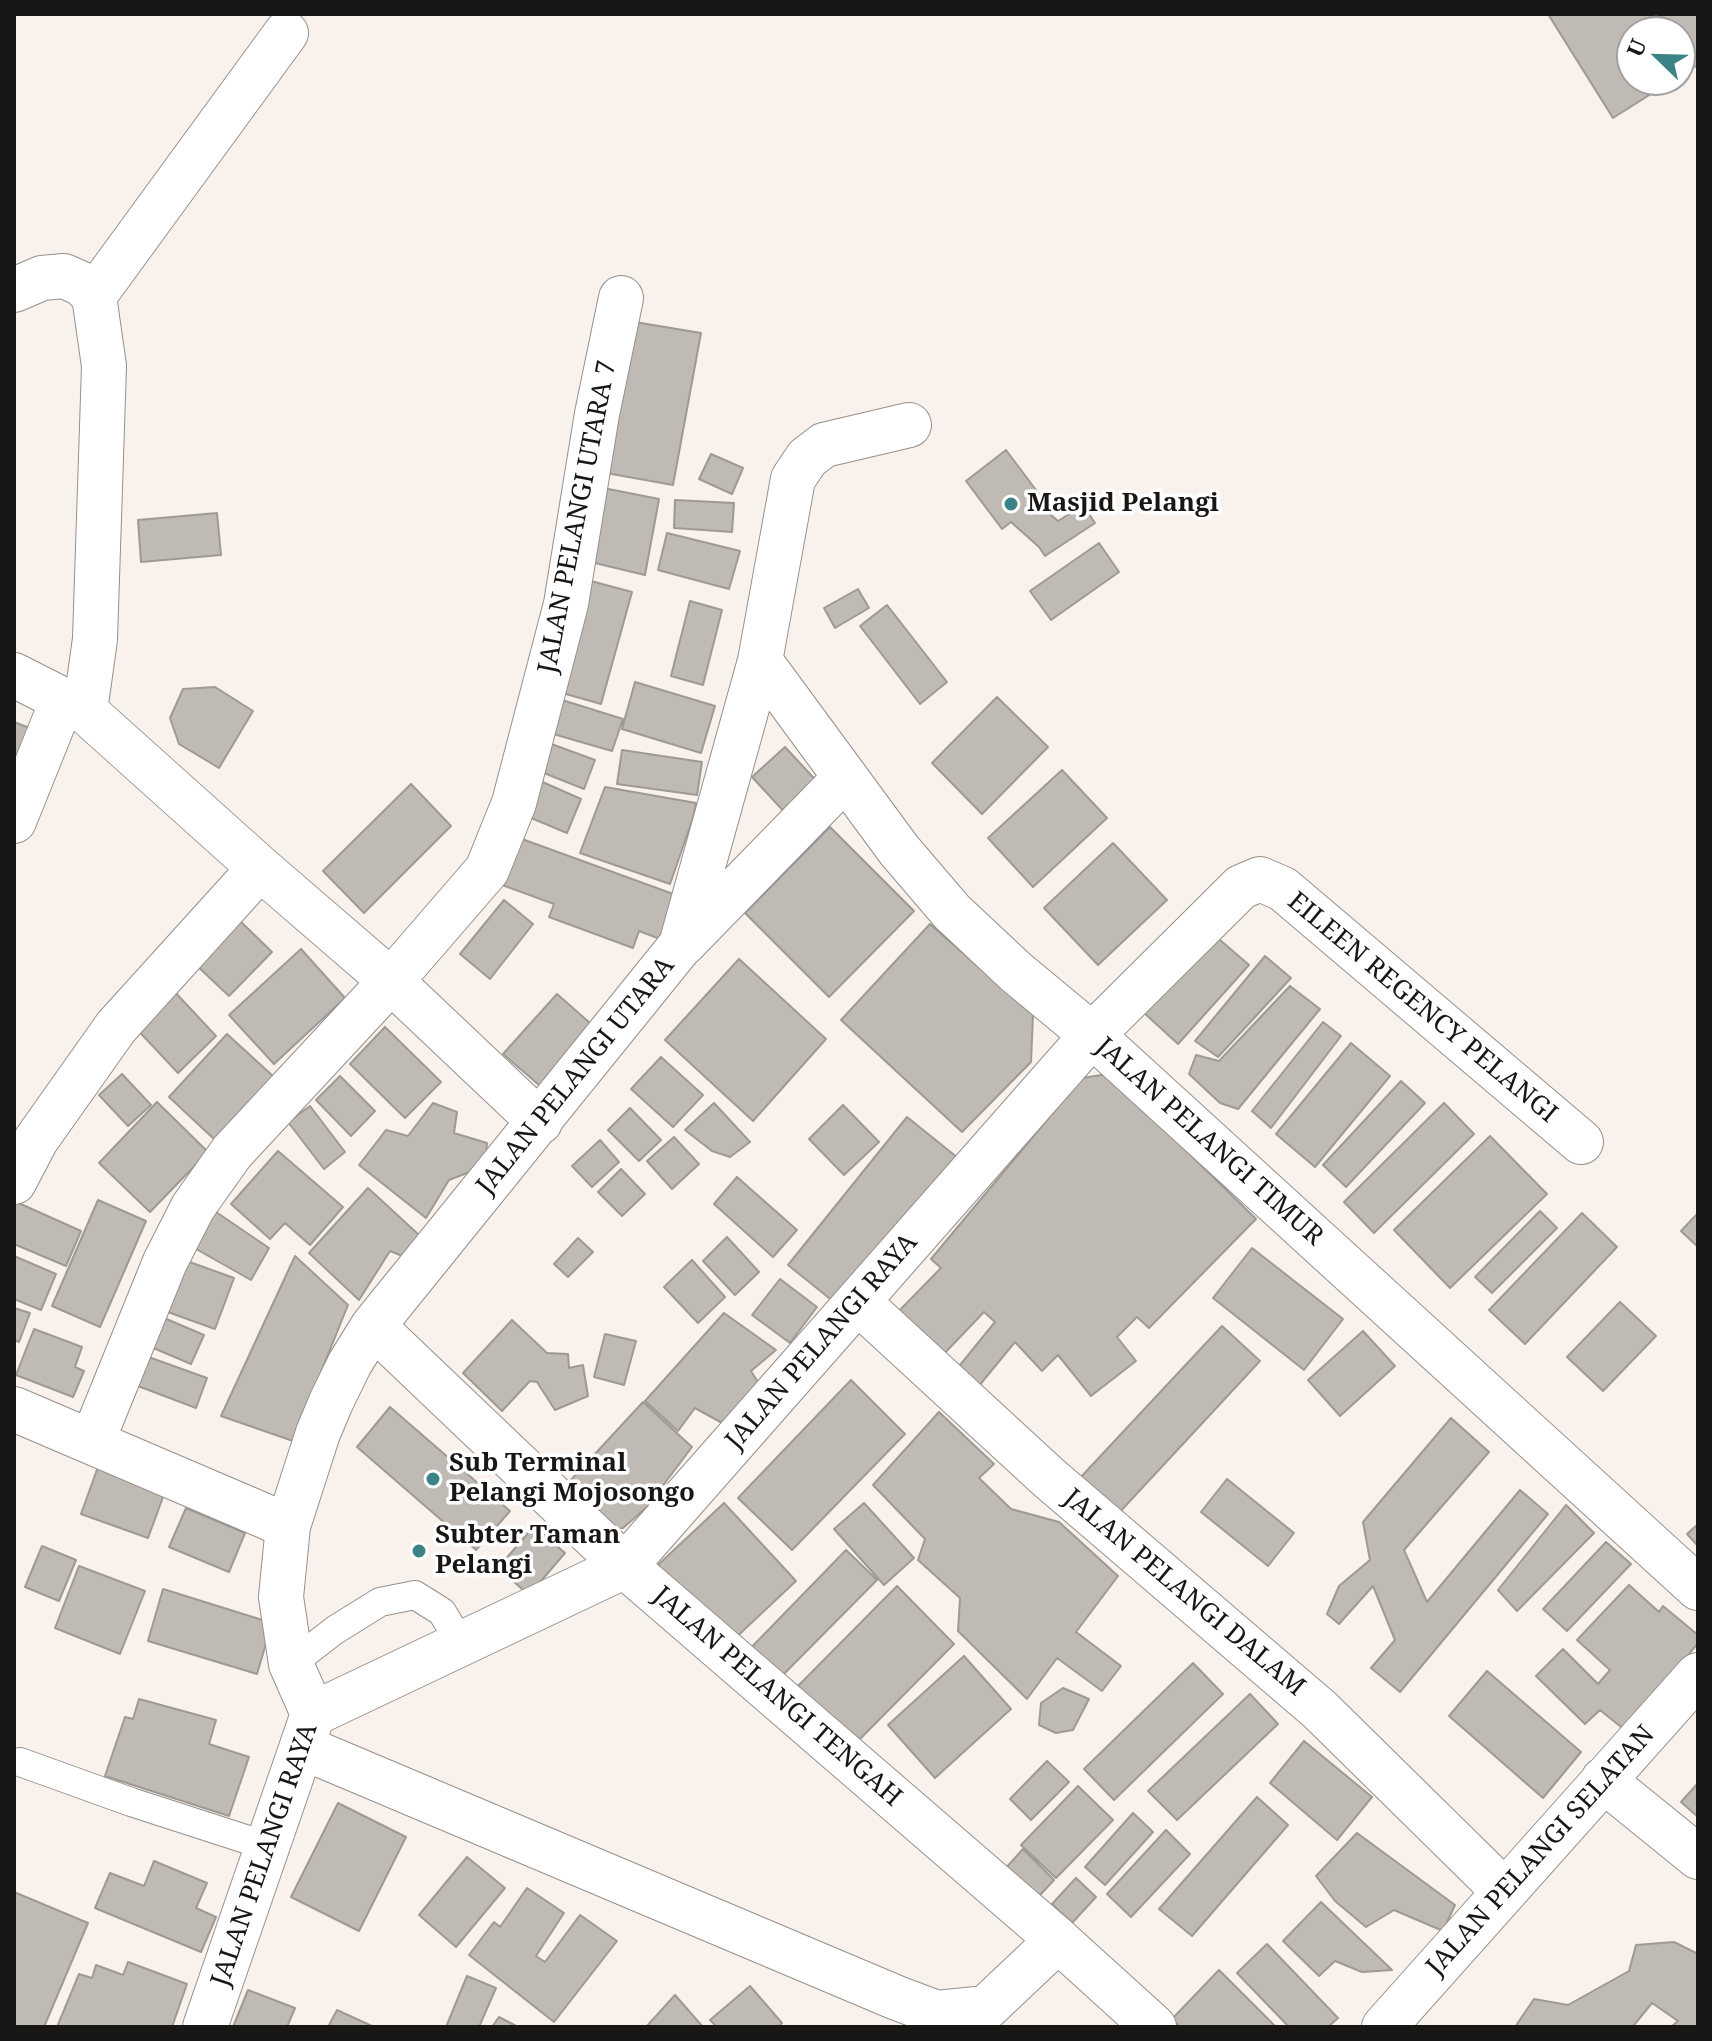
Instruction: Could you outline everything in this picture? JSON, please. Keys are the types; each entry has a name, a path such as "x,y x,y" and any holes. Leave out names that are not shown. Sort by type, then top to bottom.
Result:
{"street":[{"path":"94,296 286,33"},
{"path":"14,290 42,278 64,276 82,284 94,296 104,366 95,639 74,705 14,821"},
{"name":"JALAN PELANGI UTARA 7","path":"92,1442 165,1262 193,1207 232,1152 391,981 487,870 514,803 566,604 597,414 621,298"},
{"name":"JALAN PELANGI UTARA","path":"307,1730 291,1664 281,1597 288,1526 318,1433 350,1363 373,1326 681,945 760,661 793,479 807,458 824,445 909,425"},
{"name":"JALAN PELANGI TIMUR","path":"760,661 899,850 952,912 1016,972 1092,1035 1698,1588"},
{"path":"14,675 74,705 391,981 540,1122"},
{"path":"681,945 845,778"},
{"path":"14,1182 36,1140 116,1027 260,868"},
{"name":"JALAN PELANGI RAYA","path":"205,2027 307,1730 461,1644 625,1566 1092,1035 1241,887 1260,879"},
{"name":"EILEEN REGENCY PELANGI","path":"1260,879 1283,889 1581,1142"},
{"name":"JALAN PELANGI DALAM","path":"858,1302 1048,1477 1320,1710 1504,1891"},
{"name":"JALAN PELANGI TENGAH","path":"373,1326 625,1566 1058,1940 1154,2027"},
{"path":"14,1409 288,1526"},
{"name":"JALAN PELANGI SELATAN","path":"1384,2027 1698,1675"},
{"path":"307,1730 885,2013 979,2017 1058,1940"},
{"path":"1603,1780 1698,1857"}],"lane":[{"path":"291,1664 335,1630 380,1602 415,1595 442,1612 461,1644"},
{"path":"20,1762 267,1846"}],"building":[{"path":"1548,14 1698,14 1696,66 1696,16 1616,16 1616,96 1648,96 1613,118"},
{"path":"623,320 701,333 673,485 595,471"},
{"name":"Masjid Pelangi","path":"1006,450 1042,498 1037,503 1058,521 1083,505 1095,523 1045,556 1011,522 1002,529 966,481"},
{"path":"711,454 743,468 732,494 699,479"},
{"path":"588,485 659,499 645,575 578,559"},
{"path":"675,500 734,503 732,532 674,528"},
{"path":"217,513 221,555 141,562 138,520"},
{"path":"667,533 740,551 729,589 658,570"},
{"path":"1099,543 1119,572 1051,620 1030,591"},
{"path":"576,577 632,592 601,704 545,688"},
{"path":"858,589 869,608 835,628 824,608"},
{"path":"690,601 722,610 703,685 671,676"},
{"path":"887,605 947,682 920,704 860,626"},
{"path":"635,682 715,706 701,753 622,729"},
{"path":"215,687 253,711 219,768 179,744 170,718 183,689"},
{"path":"546,695 623,719 612,751 536,729"},
{"path":"997,697 1048,747 982,814 932,763"},
{"path":"14,722 40,732 26,761 14,756"},
{"path":"535,738 595,760 584,789 524,765"},
{"path":"785,747 822,787 789,817 752,777"},
{"path":"622,750 702,762 697,795 617,784"},
{"path":"1062,770 1107,818 1033,887 988,838"},
{"path":"538,780 581,799 567,833 524,815"},
{"path":"411,784 451,826 364,913 323,871"},
{"path":"605,787 696,803 670,884 580,853"},
{"path":"830,827 914,911 829,997 745,913"},
{"path":"511,835 687,899 671,943 639,931 633,948 549,917 554,904 494,882"},
{"path":"1113,843 1167,900 1098,965 1044,908"},
{"path":"504,900 533,924 490,979 460,954"},
{"path":"238,919 272,952 229,996 195,964"},
{"path":"930,924 1033,1015 1031,1062 962,1132 841,1020"},
{"path":"1212,933 1249,965 1178,1044 1142,1011"},
{"path":"301,949 345,998 274,1064 229,1015"},
{"path":"1265,956 1291,978 1218,1057 1195,1041"},
{"path":"739,959 826,1039 753,1121 665,1040"},
{"path":"1290,986 1320,1009 1238,1109 1220,1103 1189,1074 1196,1055 1219,1061"},
{"path":"172,989 216,1036 178,1073 133,1025"},
{"path":"557,994 599,1031 546,1091 503,1054"},
{"path":"1323,1022 1341,1036 1271,1128 1252,1111"},
{"path":"385,1027 441,1082 405,1118 350,1064"},
{"path":"227,1034 274,1077 215,1140 169,1097"},
{"path":"1351,1043 1390,1076 1315,1167 1276,1134"},
{"path":"661,1057 703,1095 673,1127 631,1089"},
{"path":"122,1074 151,1105 128,1126 99,1095"},
{"path":"1108,1074 1256,1219 1149,1328 1137,1317 1117,1337 1136,1361 1091,1396 1058,1355 1042,1371 1015,1342 978,1387 956,1370 995,1322 984,1312 941,1357 896,1314 941,1268 931,1259 1082,1078"},
{"path":"340,1076 375,1111 351,1136 316,1100"},
{"path":"1401,1081 1425,1103 1346,1187 1323,1165"},
{"path":"157,1102 208,1152 150,1212 99,1163"},
{"path":"433,1103 457,1112 454,1133 487,1143 485,1166 449,1180 426,1218 359,1165 386,1130 408,1136"},
{"path":"714,1103 750,1142 730,1157 712,1151 685,1130"},
{"path":"1444,1103 1474,1134 1374,1233 1344,1202"},
{"path":"843,1105 879,1142 844,1175 809,1139"},
{"path":"310,1106 345,1152 324,1169 288,1122"},
{"path":"630,1108 661,1140 639,1161 608,1130"},
{"path":"907,1117 958,1158 839,1306 788,1265"},
{"path":"1490,1136 1547,1194 1450,1288 1394,1230"},
{"path":"674,1137 699,1164 672,1189 647,1161"},
{"path":"600,1140 619,1162 592,1187 572,1166"},
{"path":"278,1151 343,1207 310,1245 285,1223 270,1239 231,1204"},
{"path":"621,1169 645,1194 622,1216 598,1192"},
{"path":"737,1177 797,1230 773,1257 714,1204"},
{"path":"368,1188 419,1235 405,1257 390,1251 359,1300 309,1253"},
{"path":"98,1200 146,1221 100,1327 52,1306"},
{"path":"14,1201 81,1231 66,1266 14,1244"},
{"path":"1540,1211 1557,1228 1492,1293 1475,1277"},
{"path":"216,1212 269,1248 251,1280 189,1245"},
{"path":"1582,1213 1617,1247 1525,1344 1489,1310"},
{"path":"1698,1213 1698,1247 1681,1231"},
{"path":"727,1237 759,1272 735,1295 703,1261"},
{"path":"578,1238 593,1252 568,1277 554,1264"},
{"path":"1252,1248 1343,1319 1304,1370 1213,1298"},
{"path":"14,1256 56,1274 41,1310 14,1299"},
{"path":"295,1256 348,1305 293,1441 221,1416"},
{"path":"184,1260 234,1278 215,1329 165,1311"},
{"path":"692,1260 725,1297 698,1323 664,1287"},
{"path":"780,1279 817,1307 790,1343 752,1315"},
{"path":"1620,1302 1656,1336 1603,1391 1567,1357"},
{"path":"14,1308 30,1313 19,1342 14,1340"},
{"path":"724,1313 776,1350 751,1371 761,1387 724,1424 695,1408 678,1431 645,1401"},
{"path":"157,1315 204,1335 191,1364 144,1344"},
{"path":"512,1320 547,1353 568,1354 569,1368 583,1365 588,1396 555,1410 537,1382 530,1381 502,1411 463,1373"},
{"path":"1222,1326 1260,1361 1117,1515 1079,1479"},
{"path":"34,1329 82,1347 75,1367 84,1371 73,1397 16,1375"},
{"path":"1363,1331 1395,1366 1340,1416 1308,1380"},
{"path":"605,1334 636,1341 624,1385 594,1377"},
{"path":"140,1354 207,1378 196,1408 130,1383"},
{"path":"851,1380 905,1434 792,1550 738,1498"},
{"path":"643,1402 692,1447 646,1508 623,1528 598,1529 557,1495"},
{"name":"Sub Terminal Pelangi Mojosongo","path":"390,1407 510,1511 476,1550 357,1447"},
{"path":"939,1412 994,1464 979,1478 1011,1509 1059,1522 1118,1576 1076,1632 1121,1666 1102,1691 1057,1658 1027,1699 958,1631 960,1598 918,1560 925,1539 873,1485"},
{"path":"1451,1418 1489,1452 1404,1550 1427,1602 1520,1490 1548,1514 1400,1692 1371,1668 1395,1640 1373,1586 1339,1624 1327,1614 1339,1586 1370,1560 1363,1522"},
{"path":"99,1464 166,1489 148,1538 81,1514"},
{"path":"1227,1479 1294,1533 1268,1566 1201,1512"},
{"path":"724,1503 796,1581 730,1643 658,1565"},
{"path":"864,1503 914,1558 884,1585 834,1529"},
{"path":"1566,1505 1594,1533 1517,1611 1498,1590"},
{"path":"186,1508 245,1533 229,1572 169,1547"},
{"path":"1698,1524 1698,1546 1687,1534"},
{"path":"534,1526 565,1553 529,1595 498,1568"},
{"path":"1606,1542 1631,1564 1567,1631 1543,1609"},
{"path":"42,1546 76,1560 59,1601 25,1587"},
{"path":"846,1550 877,1580 773,1685 743,1656"},
{"path":"79,1566 145,1591 120,1654 55,1628"},
{"path":"1629,1585 1659,1612 1663,1606 1698,1635 1698,1643 1626,1731 1600,1710 1585,1724 1536,1676 1563,1649 1598,1684 1610,1670 1577,1640"},
{"path":"897,1586 954,1644 855,1744 798,1686"},
{"path":"163,1589 272,1623 257,1674 148,1641"},
{"path":"964,1656 1011,1709 935,1778 888,1725"},
{"path":"1193,1663 1223,1694 1114,1800 1084,1769"},
{"path":"1487,1671 1581,1752 1543,1798 1449,1716"},
{"path":"1063,1688 1089,1699 1073,1730 1056,1733 1039,1725 1041,1703"},
{"path":"1250,1694 1278,1724 1177,1820 1148,1791"},
{"path":"139,1699 216,1720 209,1744 249,1757 229,1816 105,1776 125,1717 133,1719"},
{"path":"1304,1741 1372,1797 1337,1840 1270,1783"},
{"path":"1047,1761 1069,1782 1031,1820 1010,1799"},
{"path":"1698,1783 1698,1817 1681,1802"},
{"path":"1078,1786 1113,1820 1056,1878 1021,1845"},
{"path":"1257,1797 1288,1825 1192,1936 1159,1909"},
{"path":"338,1803 406,1837 359,1931 291,1897"},
{"path":"1133,1813 1153,1832 1105,1885 1085,1867"},
{"path":"1166,1830 1190,1854 1131,1917 1107,1894"},
{"path":"1357,1833 1455,1905 1443,1931 1394,1910 1366,1927 1335,1901 1316,1876"},
{"path":"1023,1849 1054,1880 1027,1909 996,1879"},
{"path":"467,1857 505,1888 456,1947 419,1915"},
{"path":"154,1861 207,1883 196,1908 216,1917 201,1952 95,1908 110,1873 144,1886"},
{"path":"1076,1878 1096,1897 1072,1923 1052,1904"},
{"path":"527,1888 564,1913 536,1956 545,1962 580,1915 617,1941 554,2022 469,1955 494,1922 500,1927"},
{"path":"14,1892 88,1923 44,2027 14,2027"},
{"path":"1321,1902 1392,1970 1362,1972 1335,1961 1319,1976 1283,1941"},
{"path":"1674,1942 1698,1954 1698,2027 1671,2027 1678,2021 1652,2003 1635,2027 1515,2027 1534,1999 1568,2005 1629,1971 1636,1945"},
{"path":"1267,1944 1338,2018 1328,2027 1289,2027 1237,1973"},
{"path":"128,1962 187,1984 172,2027 57,2027 79,1974 92,1978 96,1965 123,1975"},
{"path":"1219,1970 1276,2027 1180,2027 1172,2019"},
{"path":"467,1976 496,1988 479,2027 446,2027"},
{"path":"750,1986 782,2023 778,2027 717,2027 710,2020"},
{"path":"248,1990 295,2008 287,2027 233,2027"},
{"path":"675,1995 703,2027 646,2027"},
{"path":"337,2010 374,2027 328,2027"},
{"path":"499,2017 518,2027 492,2027"}],"place":[{"name":"Masjid Pelangi","path":"1011,504"},
{"name":"Sub Terminal Pelangi Mojosongo","path":"433,1479"},
{"name":"Subter Taman Pelangi","path":"419,1551"}]}
